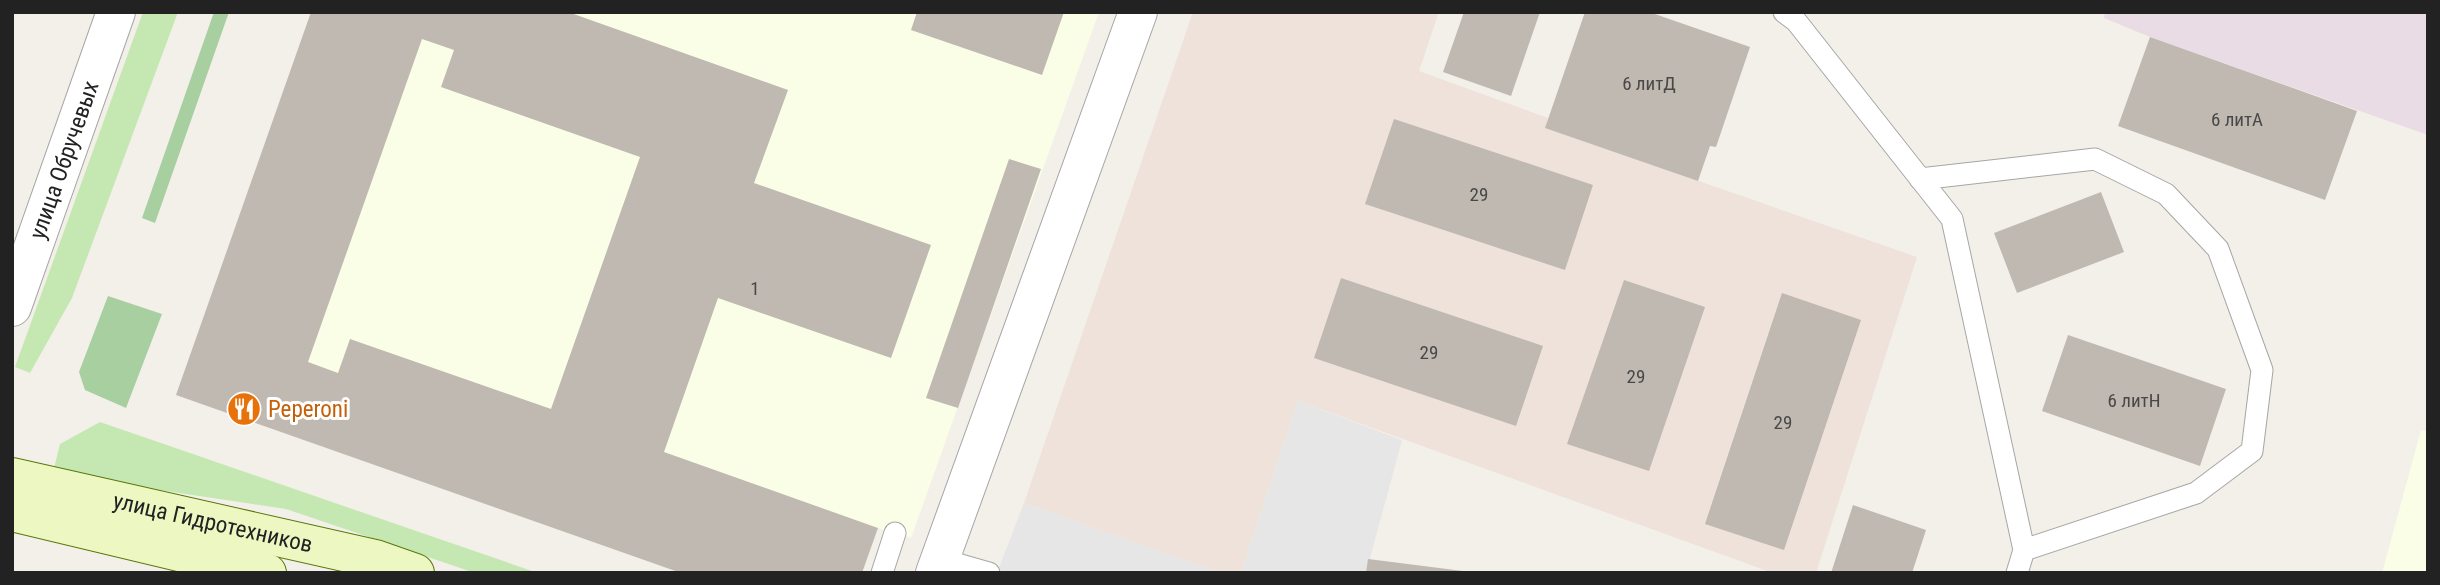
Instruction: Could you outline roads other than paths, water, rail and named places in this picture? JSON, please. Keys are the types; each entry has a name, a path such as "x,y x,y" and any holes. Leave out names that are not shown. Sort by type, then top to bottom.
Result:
{"street":[{"name":"улица Обручевых","path":"12,307 116,12"},
{"path":"938,566 1138,12"},
{"name":"улица Гидротехников","path":"12,477 361,556 415,573"},
{"name":"улица Гидротехников","path":"12,512 267,573"}],"lane":[{"path":"1793,15 1952,219 2024,550 2017,573"},
{"path":"1920,179 2095,159 2166,194 2218,249 2262,370 2252,451 2196,493 2024,550"},
{"path":"881,573 895,533"},
{"path":"938,566 989,573"}],"place":[{"name":"Peperoni","path":"244,409"}]}
